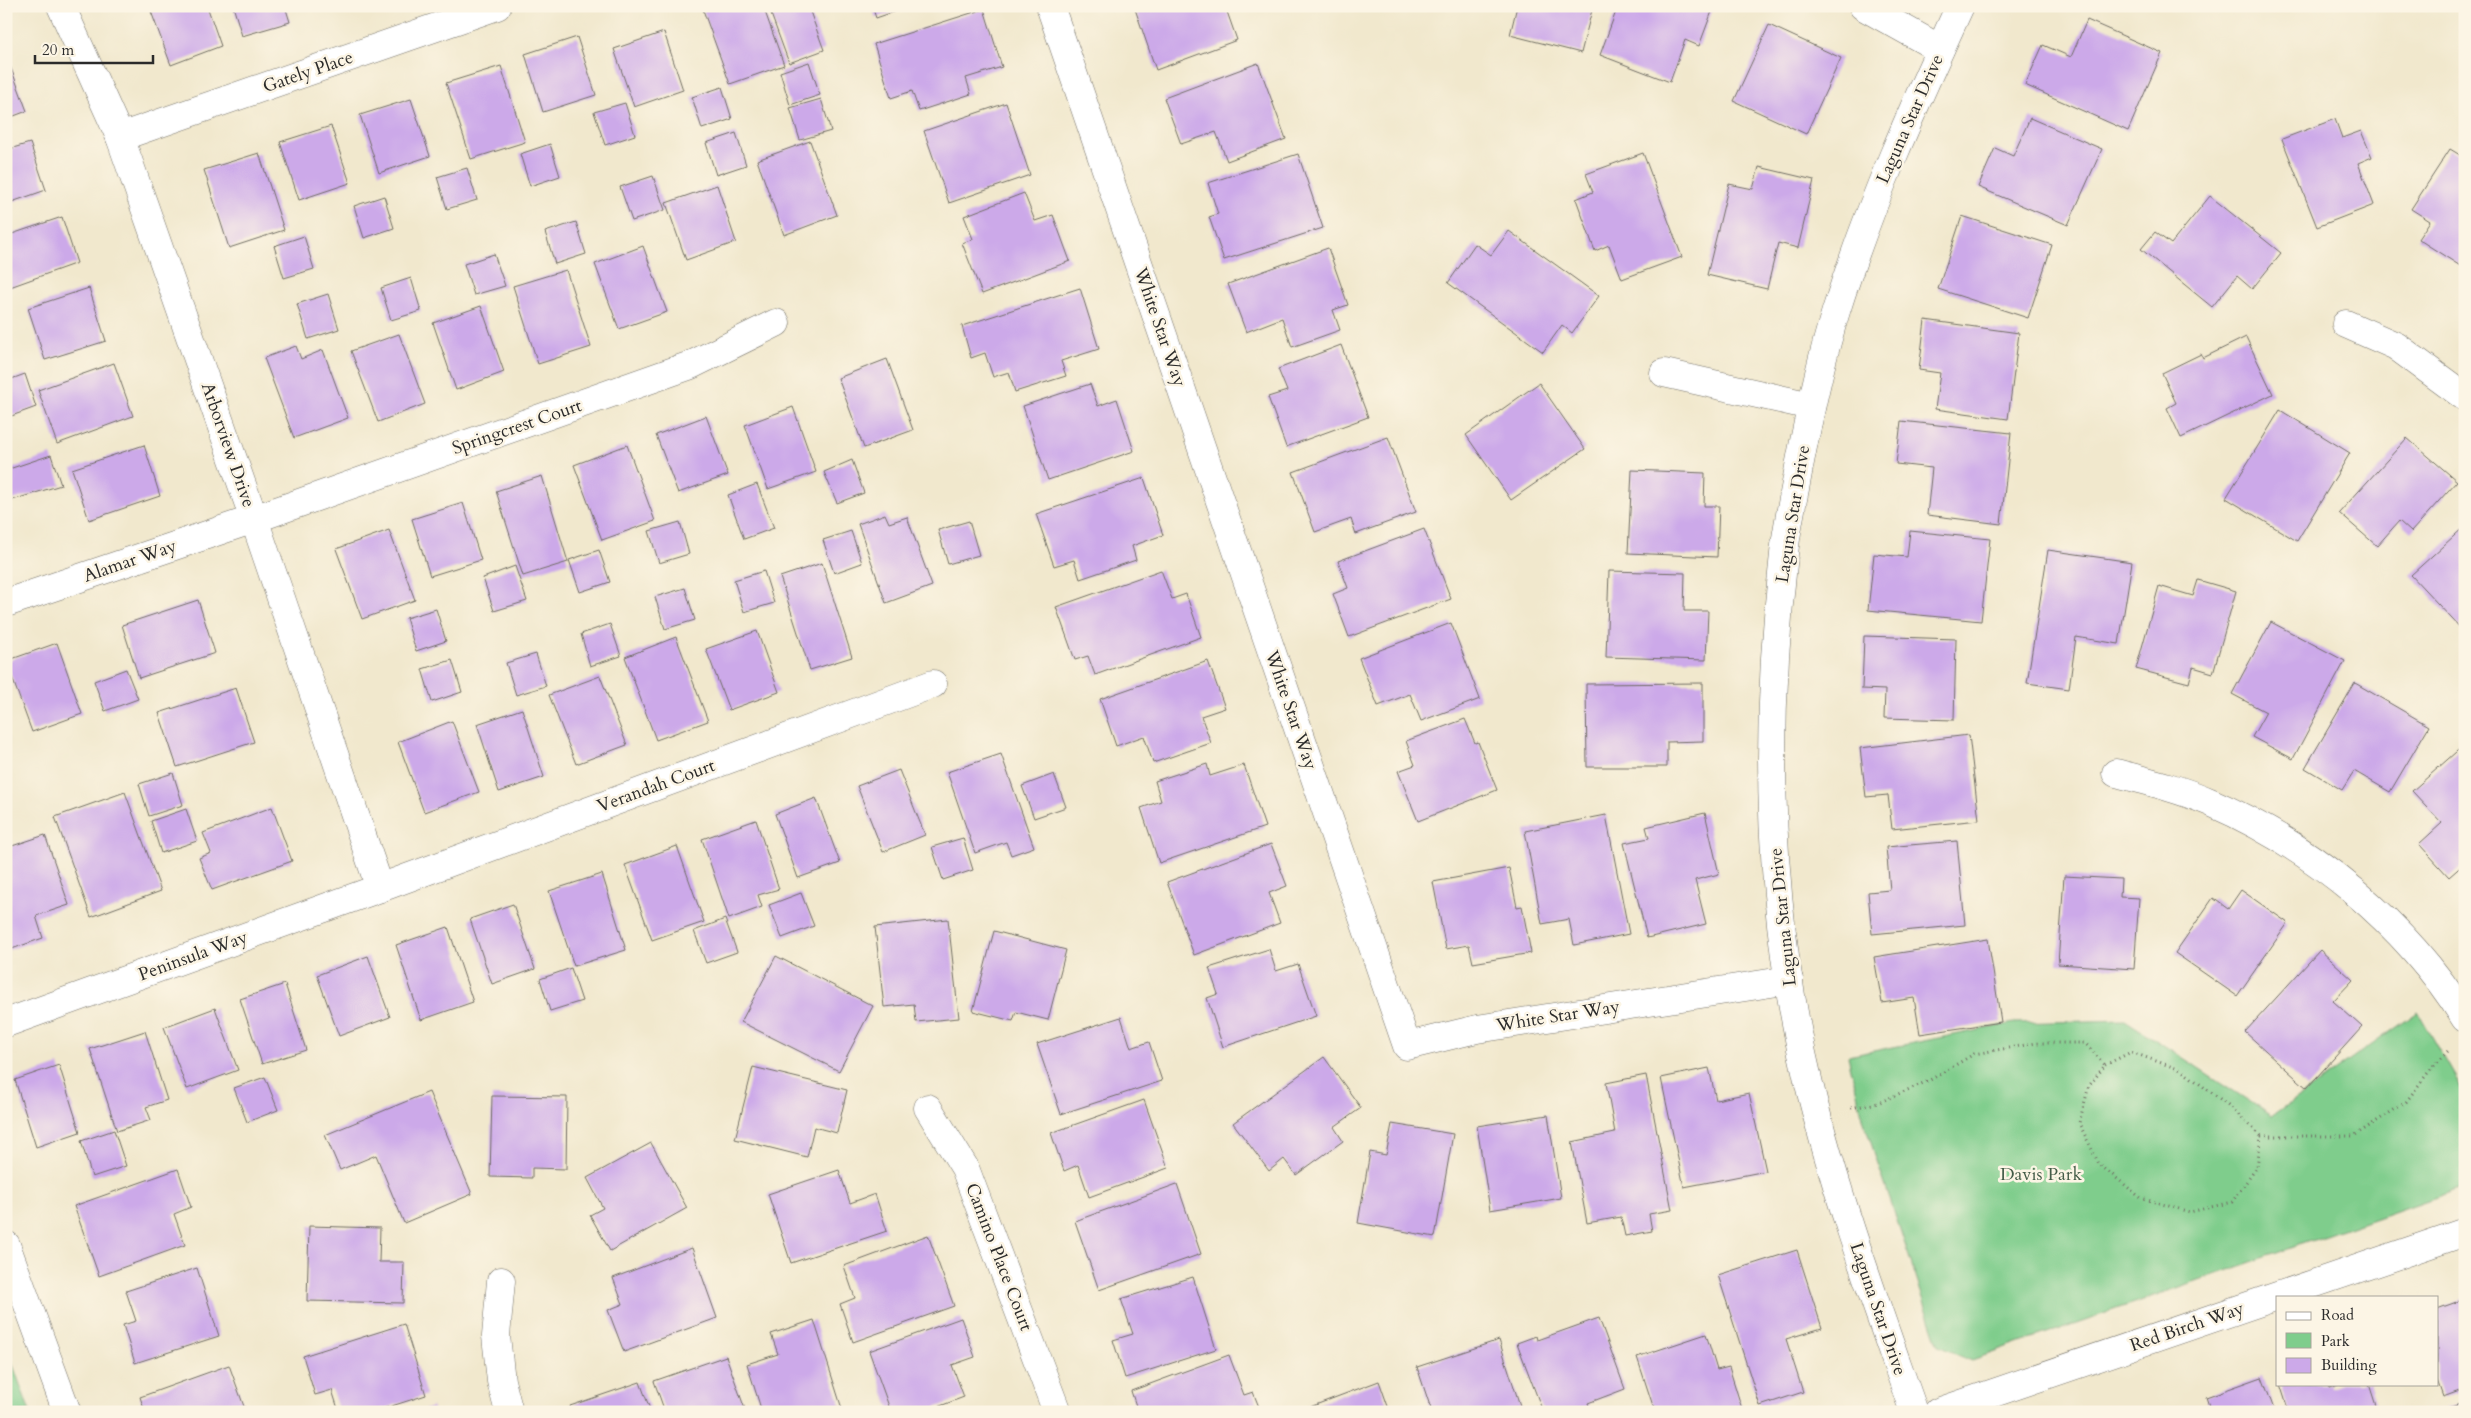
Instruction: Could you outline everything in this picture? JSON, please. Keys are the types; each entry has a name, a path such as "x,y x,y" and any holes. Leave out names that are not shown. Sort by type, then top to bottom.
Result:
{"street":[{"name":"Arborview Drive","path":"61,6 120,137 254,519 380,888"},
{"name":"Gately Place","path":"120,137 497,6"},
{"name":"White Star Way","path":"1050,6 1407,1046 1478,1029 1789,980"},
{"path":"1862,6 1940,50"},
{"name":"Laguna Star Drive","path":"1914,1412 1843,1211 1809,1083 1789,980 1775,866 1771,761 1773,682 1784,550 1811,406 1835,313 1870,212 1910,115 1960,6"},
{"name":"Springcrest Court","path":"254,519 691,366 776,323"},
{"path":"2346,324 2396,346 2465,397"},
{"path":"1664,372 1811,406"},
{"name":"Alamar Way","path":"6,603 254,519"},
{"name":"Verandah Court","path":"380,888 933,684"},
{"path":"2116,773 2155,783 2210,802 2287,842 2355,891 2404,938 2448,990 2465,1018"},
{"name":"Peninsula Way","path":"6,1023 380,888"},
{"name":"Camino Place Court","path":"928,1108 965,1168 1057,1412"},
{"name":"Red Birch Way","path":"2278,1296 2465,1232"},
{"path":"6,1245 67,1412"},
{"path":"501,1282 496,1336 501,1381 509,1412"},
{"name":"Red Birch Way","path":"1938,1412 2276,1297"}],"path":[{"path":"1817,1114 1878,1103 1930,1080 1974,1054 2028,1045 2085,1043 2105,1065"},
{"path":"2261,1136 2257,1167 2232,1202 2190,1212 2141,1198 2099,1164 2079,1123 2089,1086 2105,1065 2131,1052 2181,1070 2228,1105 2261,1136 2354,1136 2406,1102 2433,1066 2452,1047"}],"green space":[{"name":"Davis Park","path":"2418,1012 2465,1094 2465,1187 1972,1360 1939,1346 1864,1122 1848,1056 2014,1023 2125,1020 2272,1116"},
{"path":"6,1346 30,1412 6,1412"}],"building":[{"path":"149,6 207,6 221,46 171,65"},
{"path":"233,6 285,6 290,22 242,36"},
{"path":"713,6 763,6 784,65 730,84 703,10"},
{"path":"768,6 808,6 824,50 789,63"},
{"path":"872,6 908,6 908,7 876,18"},
{"path":"1134,6 1225,6 1237,40 1156,70"},
{"path":"1517,6 1593,6 1581,53 1510,35"},
{"path":"1618,6 1714,6 1699,46 1685,40 1670,82 1600,55"},
{"path":"984,9 1002,67 966,78 971,94 919,111 912,91 891,98 874,44"},
{"path":"2087,20 2162,53 2128,131 2025,85 2043,45 2071,57"},
{"path":"1769,25 1841,58 1806,134 1734,101"},
{"path":"664,32 683,90 634,107 614,49"},
{"path":"577,37 596,95 543,112 525,54"},
{"path":"6,55 27,111 6,119"},
{"path":"809,62 820,95 790,105 780,72"},
{"path":"1258,63 1286,139 1227,161 1216,132 1181,144 1164,98"},
{"path":"501,66 525,142 471,159 446,83"},
{"path":"722,87 732,119 702,129 692,97"},
{"path":"411,99 430,156 379,173 360,115"},
{"path":"821,99 831,131 800,140 790,108"},
{"path":"625,103 635,135 605,145 594,112"},
{"path":"1006,103 1030,175 949,203 924,131"},
{"path":"2030,118 2102,149 2068,225 1978,187 1995,148 2013,156"},
{"path":"2335,119 2342,138 2361,131 2372,157 2358,163 2374,205 2317,227 2282,139"},
{"path":"331,126 350,183 299,200 280,142"},
{"path":"736,133 746,165 716,175 706,143"},
{"path":"810,141 837,215 784,235 757,160"},
{"path":"30,143 46,190 6,204 6,150"},
{"path":"550,144 560,176 530,186 520,154"},
{"path":"2450,149 2465,158 2465,269 2418,239 2430,221 2411,209"},
{"path":"259,153 284,230 229,248 204,170"},
{"path":"1643,153 1682,257 1622,279 1609,245 1595,251 1576,199 1593,192 1586,174"},
{"path":"1298,154 1323,228 1224,260 1209,217 1218,214 1208,183"},
{"path":"1759,167 1814,180 1798,248 1778,243 1767,289 1707,275 1729,184 1753,189"},
{"path":"467,168 477,200 447,209 437,177"},
{"path":"653,176 665,210 632,221 620,187"},
{"path":"717,185 736,242 686,260 666,203"},
{"path":"1024,193 1035,221 1053,215 1070,261 982,294 962,243 973,239 964,216"},
{"path":"384,196 394,228 364,238 354,206"},
{"path":"2210,196 2281,253 2252,289 2237,276 2212,307 2141,249 2155,232 2171,244"},
{"path":"1962,216 2052,245 2028,318 1938,289"},
{"path":"62,217 77,263 10,287 6,277 6,236"},
{"path":"576,222 586,254 555,264 545,232"},
{"path":"1509,231 1599,296 1572,333 1562,325 1543,352 1448,283 1475,244 1491,255"},
{"path":"304,236 314,269 284,278 274,246"},
{"path":"643,246 667,312 619,329 595,264"},
{"path":"1328,248 1348,305 1333,310 1340,330 1292,347 1282,318 1246,332 1228,284"},
{"path":"494,254 505,286 474,295 464,264"},
{"path":"566,270 591,347 538,364 513,286"},
{"path":"411,278 421,311 391,320 381,288"},
{"path":"89,288 106,341 45,360 28,308"},
{"path":"1080,288 1099,349 1061,361 1066,376 1015,392 1009,372 993,377 985,353 971,358 962,326"},
{"path":"328,294 339,329 308,339 297,304"},
{"path":"481,306 504,372 456,390 433,323"},
{"path":"1925,320 2019,333 2008,419 1935,409 1940,373 1919,370"},
{"path":"399,334 425,404 378,422 351,351"},
{"path":"2246,337 2273,394 2181,438 2167,408 2176,403 2162,373 2201,354 2203,358"},
{"path":"1341,345 1368,417 1286,447 1268,397 1287,391 1278,369"},
{"path":"296,346 301,359 323,350 348,418 294,438 264,358"},
{"path":"887,359 913,430 864,448 838,378"},
{"path":"114,363 133,416 57,444 38,390"},
{"path":"25,374 36,407 6,418 6,381"},
{"path":"1539,383 1585,449 1511,500 1466,435"},
{"path":"1090,384 1098,406 1117,399 1134,451 1048,480 1023,406"},
{"path":"793,407 816,472 768,489 745,425"},
{"path":"2280,410 2350,453 2297,541 2226,498"},
{"path":"706,416 728,475 678,493 656,435"},
{"path":"1901,421 2011,433 2001,524 1927,515 1932,468 1896,464"},
{"path":"1388,437 1416,512 1356,534 1351,519 1315,532 1293,472"},
{"path":"2407,438 2457,481 2411,532 2399,521 2377,546 2339,513"},
{"path":"144,445 160,496 89,520 72,469"},
{"path":"627,445 655,521 602,540 574,465"},
{"path":"51,455 61,485 6,502 6,470"},
{"path":"852,460 864,493 837,503 824,472"},
{"path":"1632,470 1705,473 1704,506 1719,506 1717,557 1628,553"},
{"path":"542,476 568,562 523,576 496,491"},
{"path":"1144,478 1163,535 1132,546 1136,560 1080,579 1074,560 1054,566 1036,514"},
{"path":"757,484 774,528 744,539 728,495"},
{"path":"463,503 481,560 430,576 412,519"},
{"path":"885,514 889,523 907,517 932,586 886,603 858,524"},
{"path":"969,521 979,555 948,564 938,530"},
{"path":"680,522 689,554 659,563 649,531"},
{"path":"2465,526 2465,633 2411,575"},
{"path":"1424,529 1451,599 1349,637 1333,594 1348,588 1338,561"},
{"path":"389,530 415,600 362,619 336,549"},
{"path":"851,531 862,563 834,573 823,540"},
{"path":"1910,531 1990,539 1981,621 1868,610 1874,554 1907,557"},
{"path":"599,550 610,582 580,592 569,560"},
{"path":"2048,550 2132,562 2119,644 2076,637 2069,689 2027,683"},
{"path":"822,563 852,657 810,670 780,577"},
{"path":"515,566 527,601 494,611 483,578"},
{"path":"1161,570 1172,599 1186,594 1201,637 1095,675 1088,656 1075,660 1056,607"},
{"path":"764,571 774,603 744,612 734,580"},
{"path":"1609,571 1685,573 1684,611 1708,611 1706,660 1606,657"},
{"path":"2198,580 2236,591 2213,673 2193,667 2189,683 2136,669 2159,586 2193,596"},
{"path":"685,588 695,620 665,629 655,597"},
{"path":"198,600 215,653 139,678 122,625"},
{"path":"436,609 446,641 416,651 406,618"},
{"path":"2271,622 2345,661 2293,759 2252,737 2266,712 2232,694"},
{"path":"1451,623 1480,699 1421,721 1410,694 1378,706 1359,658"},
{"path":"610,624 621,656 590,666 581,634"},
{"path":"757,631 779,692 729,710 706,649"},
{"path":"1864,636 1956,639 1954,720 1884,718 1885,690 1862,689"},
{"path":"676,637 708,721 656,740 625,657"},
{"path":"57,643 82,714 32,732 6,661"},
{"path":"536,654 546,686 516,695 506,663"},
{"path":"452,660 462,692 432,702 422,669"},
{"path":"1208,661 1225,708 1201,716 1211,743 1153,763 1144,736 1116,746 1100,699"},
{"path":"126,669 138,699 105,711 94,681"},
{"path":"600,676 627,745 576,764 549,695"},
{"path":"1703,683 1703,741 1667,742 1667,767 1587,767 1586,684"},
{"path":"2355,683 2429,726 2390,792 2354,771 2342,790 2305,768"},
{"path":"236,688 254,742 177,767 159,713"},
{"path":"522,709 544,777 499,792 477,724"},
{"path":"1465,719 1475,743 1478,742 1497,790 1418,821 1398,771 1415,765 1406,741"},
{"path":"452,721 479,792 424,812 398,742"},
{"path":"1969,735 1979,820 1892,829 1888,795 1866,797 1860,748"},
{"path":"2465,744 2465,863 2449,877 2419,844 2442,823 2412,791"},
{"path":"1001,754 1034,847 1011,855 1006,842 975,853 947,772"},
{"path":"1207,764 1210,776 1244,765 1265,827 1159,863 1141,808 1161,801 1155,781"},
{"path":"899,770 925,835 883,852 857,786"},
{"path":"173,773 183,805 149,816 139,784"},
{"path":"1054,774 1066,807 1034,818 1022,786"},
{"path":"125,792 161,891 91,917 55,817"},
{"path":"816,798 840,863 798,878 775,814"},
{"path":"272,807 292,861 212,890 199,858 211,853 203,833"},
{"path":"186,809 197,841 161,853 151,821"},
{"path":"1705,813 1719,874 1695,880 1706,924 1647,938 1624,843 1649,838 1646,827"},
{"path":"1606,815 1629,934 1574,945 1569,919 1542,924 1525,831"},
{"path":"756,820 779,889 758,895 762,907 729,919 702,839"},
{"path":"45,835 69,905 36,916 43,938 6,951 6,848"},
{"path":"963,838 973,870 943,880 932,847"},
{"path":"1957,841 1965,925 1872,934 1868,892 1890,890 1886,847"},
{"path":"1271,844 1287,886 1269,893 1280,923 1194,955 1167,882"},
{"path":"677,846 704,922 652,940 625,865"},
{"path":"1509,868 1517,907 1522,906 1531,953 1473,963 1469,945 1446,949 1433,882"},
{"path":"602,874 626,950 574,966 549,891"},
{"path":"2064,876 2121,879 2120,897 2139,898 2134,969 2058,964"},
{"path":"2241,890 2288,923 2237,996 2175,953 2213,898 2228,909"},
{"path":"801,893 814,926 782,938 769,905"},
{"path":"513,904 535,969 492,984 470,919"},
{"path":"725,919 737,952 706,963 694,931"},
{"path":"948,919 959,1018 916,1022 914,1004 884,1007 875,927"},
{"path":"448,927 473,1002 421,1020 396,945"},
{"path":"994,931 1066,950 1048,1020 1016,1012 1013,1021 973,1011"},
{"path":"1988,939 2001,1022 1920,1034 1914,998 1882,1003 1874,957"},
{"path":"1269,949 1276,971 1298,964 1316,1016 1223,1047 1207,998 1218,994 1209,968"},
{"path":"2320,950 2353,980 2333,1001 2362,1027 2307,1088 2245,1032"},
{"path":"368,956 390,1017 339,1036 317,975"},
{"path":"776,956 873,1006 839,1071 741,1022"},
{"path":"571,968 582,1001 550,1011 540,979"},
{"path":"285,984 306,1050 262,1064 240,999"},
{"path":"215,1008 238,1070 187,1089 164,1027"},
{"path":"1121,1017 1131,1048 1149,1042 1162,1081 1061,1114 1037,1044"},
{"path":"145,1031 167,1100 146,1107 151,1120 117,1131 90,1049"},
{"path":"1324,1057 1361,1108 1334,1127 1343,1141 1296,1175 1284,1159 1269,1171 1233,1123"},
{"path":"59,1065 80,1132 36,1147 15,1080"},
{"path":"753,1067 847,1090 837,1133 814,1127 807,1157 735,1139"},
{"path":"1709,1068 1716,1100 1749,1093 1766,1171 1684,1187 1661,1078"},
{"path":"1646,1075 1672,1210 1649,1214 1652,1231 1625,1236 1621,1217 1587,1223 1572,1142 1615,1133 1606,1083"},
{"path":"265,1077 278,1110 247,1122 234,1088"},
{"path":"429,1092 472,1194 404,1223 376,1155 340,1170 325,1135"},
{"path":"492,1096 567,1097 566,1169 532,1168 532,1178 490,1177"},
{"path":"1144,1100 1168,1168 1089,1197 1078,1165 1064,1171 1051,1133"},
{"path":"1548,1115 1561,1198 1490,1210 1477,1126"},
{"path":"1392,1124 1453,1134 1435,1237 1358,1223 1370,1152 1386,1155"},
{"path":"114,1130 126,1166 92,1177 81,1141"},
{"path":"651,1143 687,1208 610,1251 590,1215 603,1208 587,1178"},
{"path":"178,1169 191,1207 174,1214 185,1245 99,1276 74,1206"},
{"path":"839,1170 850,1203 875,1194 887,1231 791,1263 768,1194"},
{"path":"1177,1184 1201,1254 1099,1290 1075,1221"},
{"path":"309,1226 380,1228 379,1262 404,1262 403,1303 307,1301"},
{"path":"928,1235 954,1306 853,1342 840,1304 855,1298 844,1266"},
{"path":"692,1248 717,1318 624,1352 608,1310 623,1304 613,1278"},
{"path":"1797,1250 1822,1328 1786,1339 1803,1392 1760,1406 1718,1275"},
{"path":"197,1268 219,1336 135,1363 123,1325 136,1321 126,1291"},
{"path":"1193,1277 1216,1349 1125,1378 1113,1340 1133,1334 1121,1299"},
{"path":"2465,1299 2465,1389 2443,1397 2438,1383 2438,1309"},
{"path":"961,1318 975,1357 952,1365 964,1397 924,1412 891,1412 869,1351"},
{"path":"1599,1318 1625,1389 1588,1403 1591,1412 1543,1412 1517,1343 1536,1336 1537,1340"},
{"path":"814,1320 843,1412 762,1412 747,1364 778,1354 771,1334"},
{"path":"404,1324 426,1395 373,1412 339,1412 332,1390 315,1395 303,1356"},
{"path":"1706,1334 1717,1370 1729,1367 1743,1412 1655,1412 1637,1357"},
{"path":"1499,1340 1522,1412 1432,1412 1417,1367"},
{"path":"1229,1355 1244,1395 1253,1392 1261,1412 1138,1412 1131,1391"},
{"path":"726,1356 746,1412 665,1412 654,1381"},
{"path":"229,1365 246,1412 145,1412 140,1397"},
{"path":"2262,1377 2275,1412 2211,1412 2206,1397"},
{"path":"1379,1381 1390,1412 1312,1412 1310,1407"},
{"path":"640,1382 651,1412 572,1412 570,1406"},
{"path":"2281,1386 2330,1386 2330,1388 2336,1386 2370,1386 2378,1412 2289,1412"},
{"path":"2465,1402 2465,1412 2435,1412 2435,1411"},
{"path":"432,1407 434,1412 419,1412"}]}
